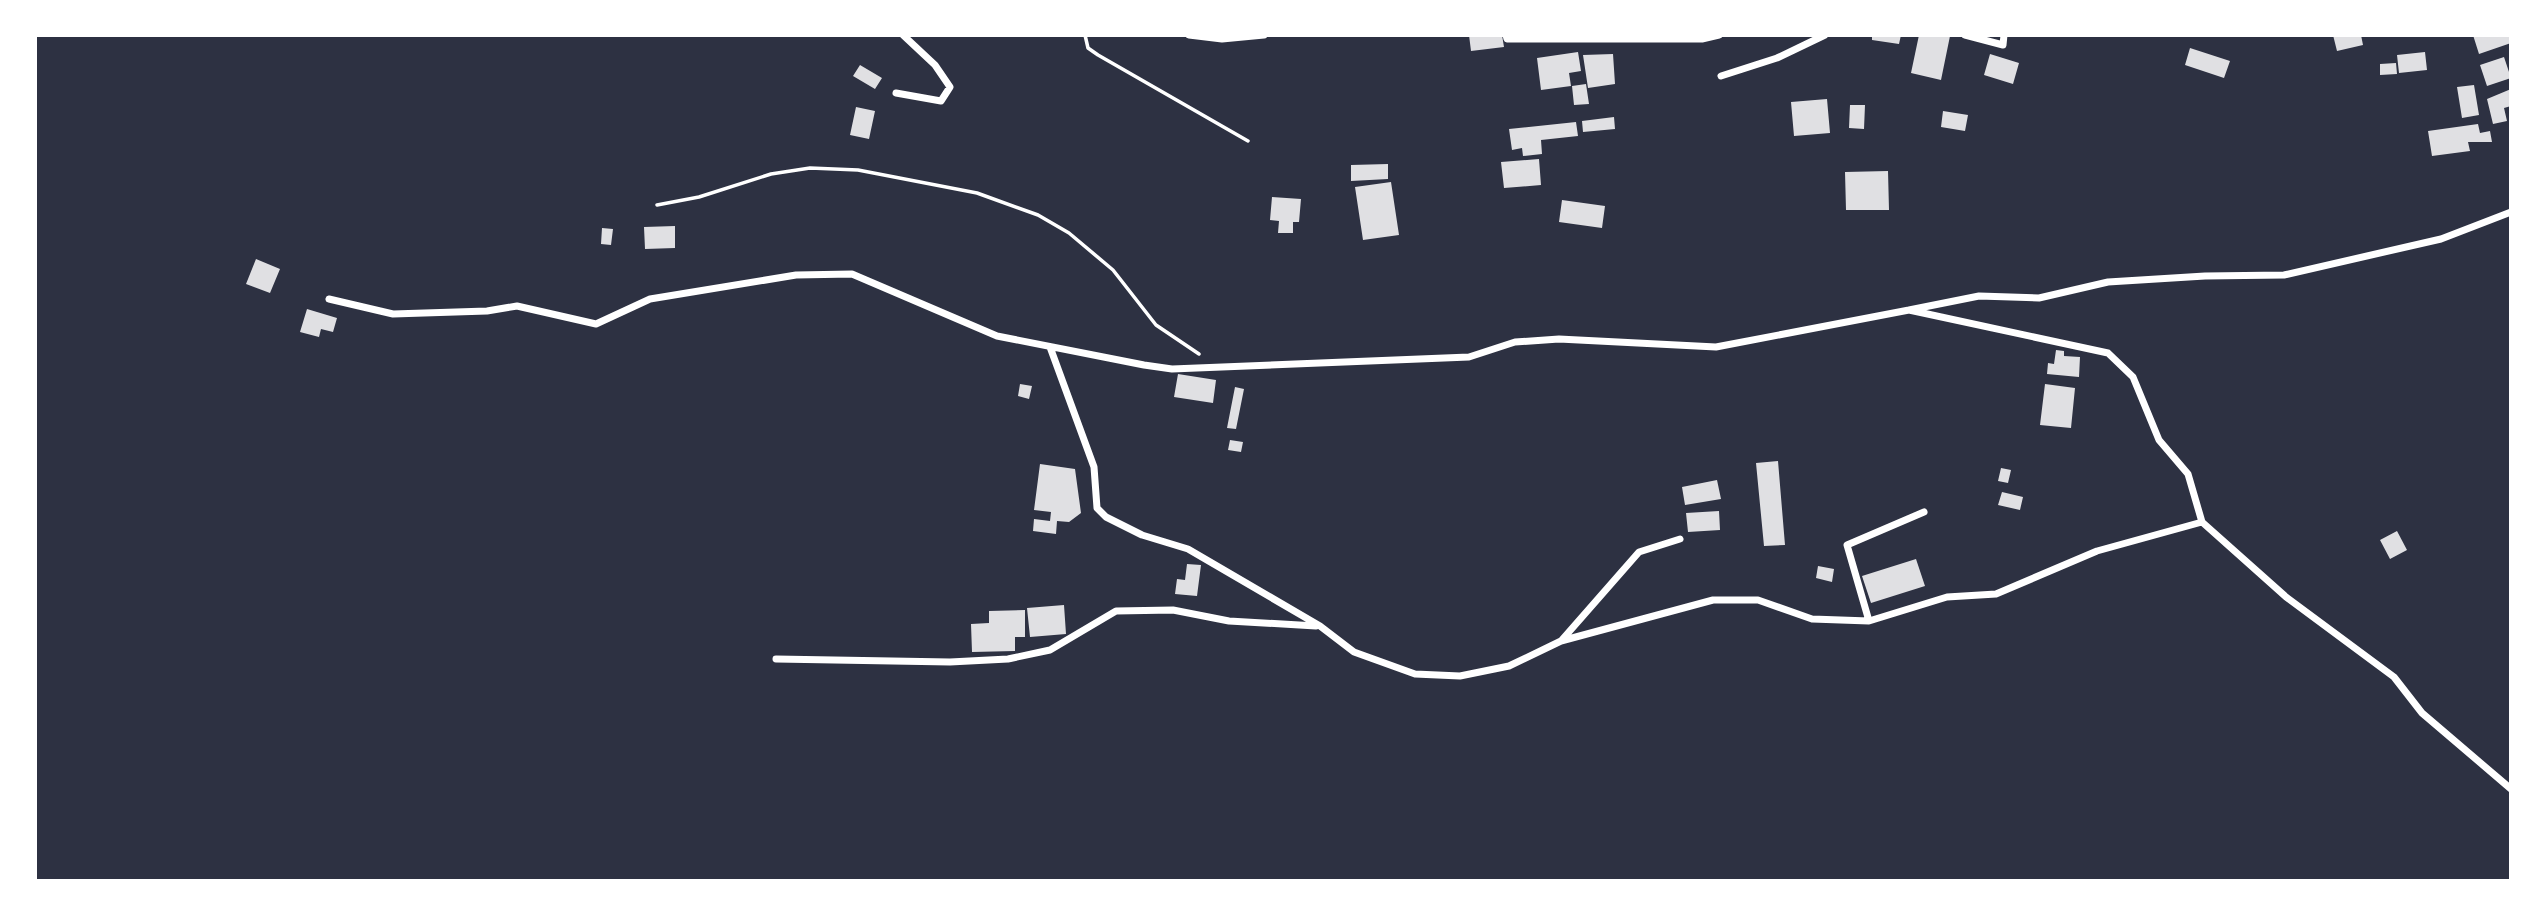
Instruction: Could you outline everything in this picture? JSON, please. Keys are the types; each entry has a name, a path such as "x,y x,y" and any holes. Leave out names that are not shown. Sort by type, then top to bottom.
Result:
{"street":[{"path":"896,93 941,101 950,87 935,65 904,35"},
{"path":"1189,35 1222,39 1264,35"},
{"path":"1506,35 1507,39 1543,41 1702,39 1719,35"},
{"path":"1721,76 1777,58 1825,35"},
{"path":"1965,35 2003,45 2004,35"},
{"path":"329,299 393,314 487,311 517,306 596,324 650,299 796,275 852,274 996,336 1172,369 1469,357 1515,342 1559,339 1716,347 1979,296 2039,298 2108,282 2204,276 2284,275 2441,239 2511,212"},
{"path":"1909,310 2108,352 2133,377 2159,440 2188,474 2202,522 2286,597 2394,677 2422,712 2511,789"},
{"path":"1050,346 1094,467 1097,508 1106,517 1142,535 1188,549 1320,626 1354,652 1416,674 1460,676 1509,666 1561,642 1713,600 1758,600 1812,619 1870,621 1947,597 1996,594 2097,551 2202,522"},
{"path":"1870,621 1847,545 1924,512"},
{"path":"1561,642 1639,552 1680,539"},
{"path":"776,659 950,662 1008,659 1050,650 1116,611 1173,610 1229,621 1320,626"}],"path":[{"path":"1085,35 1088,48 1098,55 1248,141"},
{"path":"657,205 699,197 771,174 810,168 858,170 976,193 1038,215 1069,233 1113,270 1156,325 1185,347 1221,367"}],"building":[{"path":"1469,35 1502,35 1504,47 1471,51"},
{"path":"1872,35 1901,35 1899,44 1872,40"},
{"path":"1919,35 1950,36 1941,80 1911,73"},
{"path":"2333,35 2361,35 2363,45 2337,51"},
{"path":"2473,35 2511,35 2511,43 2479,54"},
{"path":"2190,48 2230,61 2224,78 2185,65"},
{"path":"1578,52 1581,71 1569,73 1571,86 1541,90 1537,58"},
{"path":"2425,52 2427,70 2399,73 2397,55"},
{"path":"1613,54 1615,84 1588,88 1583,55"},
{"path":"1990,54 2019,63 2013,84 1984,75"},
{"path":"2504,57 2511,78 2487,86 2480,65"},
{"path":"2396,63 2397,74 2380,75 2380,64"},
{"path":"860,65 882,78 875,89 853,76"},
{"path":"1586,84 1589,104 1574,105 1572,86"},
{"path":"2474,85 2479,115 2462,118 2457,87"},
{"path":"2511,89 2511,106 2504,108 2507,121 2493,124 2487,99"},
{"path":"1827,99 1830,133 1794,136 1791,102"},
{"path":"1850,105 1865,105 1864,129 1849,128"},
{"path":"856,107 875,111 869,139 850,135"},
{"path":"1943,111 1968,115 1965,131 1941,127"},
{"path":"1614,117 1615,129 1583,132 1582,121"},
{"path":"1576,122 1578,136 1541,140 1542,154 1523,156 1522,148 1512,150 1509,129"},
{"path":"2478,124 2480,133 2490,131 2492,142 2468,142 2470,151 2432,156 2428,131"},
{"path":"1539,159 1541,185 1504,188 1501,162"},
{"path":"1388,164 1388,179 1351,181 1351,165"},
{"path":"1888,171 1889,210 1846,210 1845,172"},
{"path":"1391,182 1399,235 1363,240 1355,187"},
{"path":"1272,197 1301,199 1299,222 1293,222 1293,233 1278,233 1279,221 1270,220"},
{"path":"1562,200 1605,206 1602,228 1559,222"},
{"path":"675,226 675,248 645,249 644,227"},
{"path":"602,228 613,229 611,245 601,244"},
{"path":"256,259 280,269 270,293 246,284"},
{"path":"307,309 337,318 333,332 321,329 319,337 300,332"},
{"path":"2056,350 2064,351 2064,356 2080,357 2079,377 2047,374 2048,363 2054,364"},
{"path":"1178,374 1216,380 1213,403 1174,397"},
{"path":"1020,384 1032,386 1029,399 1018,396"},
{"path":"2045,384 2075,388 2071,428 2040,425"},
{"path":"1235,387 1244,389 1236,429 1227,428"},
{"path":"1230,440 1243,442 1241,452 1228,450"},
{"path":"1778,461 1785,545 1764,546 1756,463"},
{"path":"1040,464 1075,469 1081,513 1069,522 1057,521 1056,534 1033,531 1034,519 1050,521 1051,512 1034,510"},
{"path":"2001,468 2011,470 2008,483 1998,481"},
{"path":"1717,480 1721,499 1685,505 1682,487"},
{"path":"2002,492 2023,497 2020,510 1998,505"},
{"path":"1719,511 1720,530 1688,532 1686,513"},
{"path":"2397,531 2407,550 2390,559 2380,540"},
{"path":"1916,559 1925,586 1871,603 1862,576"},
{"path":"1187,564 1201,565 1197,596 1175,594 1177,579 1185,580"},
{"path":"1818,566 1834,569 1832,582 1816,578"},
{"path":"1064,605 1066,634 1030,637 1027,608"},
{"path":"1025,610 1025,637 1015,637 1015,651 972,652 971,624 989,623 989,611"}]}
